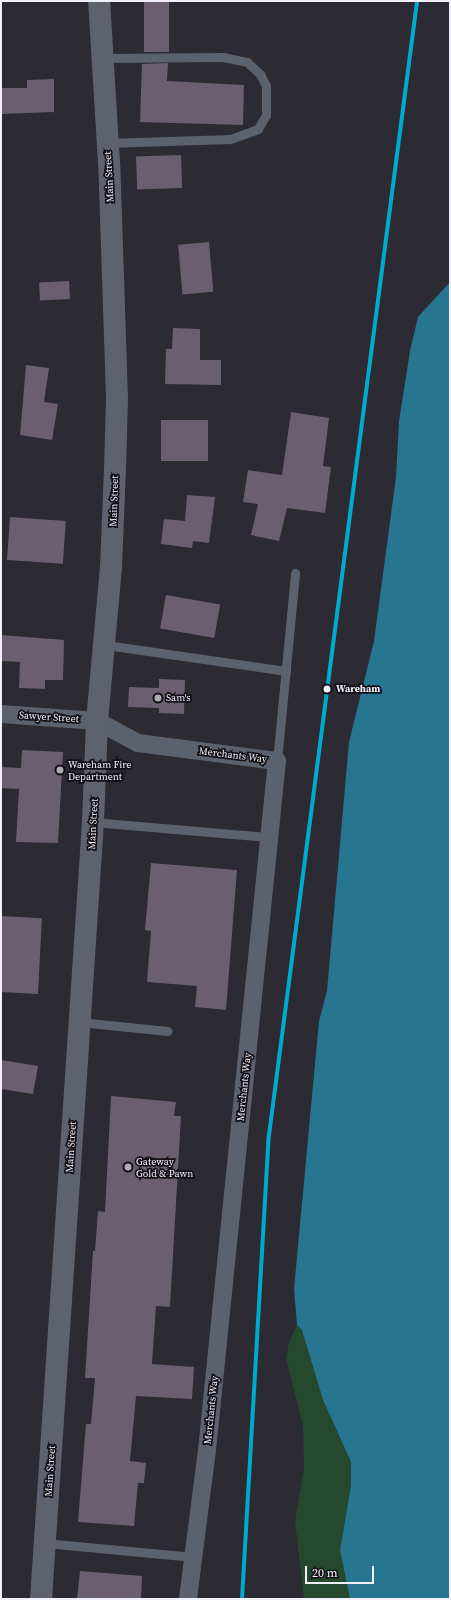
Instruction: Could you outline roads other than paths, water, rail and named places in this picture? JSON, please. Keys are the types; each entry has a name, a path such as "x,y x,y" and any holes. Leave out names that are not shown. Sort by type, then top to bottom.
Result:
{"main road":[{"name":"Main Street","path":"41,1599 93,822 97,721 106,645 117,398 108,143 99,1"}],"street":[{"name":"Sawyer Street","path":"1,714 97,721"},
{"name":"Merchants Way","path":"97,721 138,743 277,761 207,1450 188,1599"}],"lane":[{"path":"103,58 223,57 247,62 260,74 266,86 266,114 258,129 230,139 108,143"},
{"path":"277,761 295,573"},
{"path":"106,645 286,670"},
{"path":"93,822 269,836"},
{"path":"79,1022 168,1031"},
{"path":"45,1543 193,1557"}],"water":[{"path":"450,282 450,1599 350,1599 340,1550 351,1485 351,1462 323,1400 302,1330 297,1325 294,1289 319,1021 327,991 349,742 374,641 396,477 399,421 410,351 418,317"}],"place":[{"name":"Wareham","path":"327,689"},
{"name":"Sam's","path":"158,698"},
{"name":"Wareham Fire Department","path":"60,770"},
{"name":"Gateway Gold & Pawn","path":"128,1167"}]}
